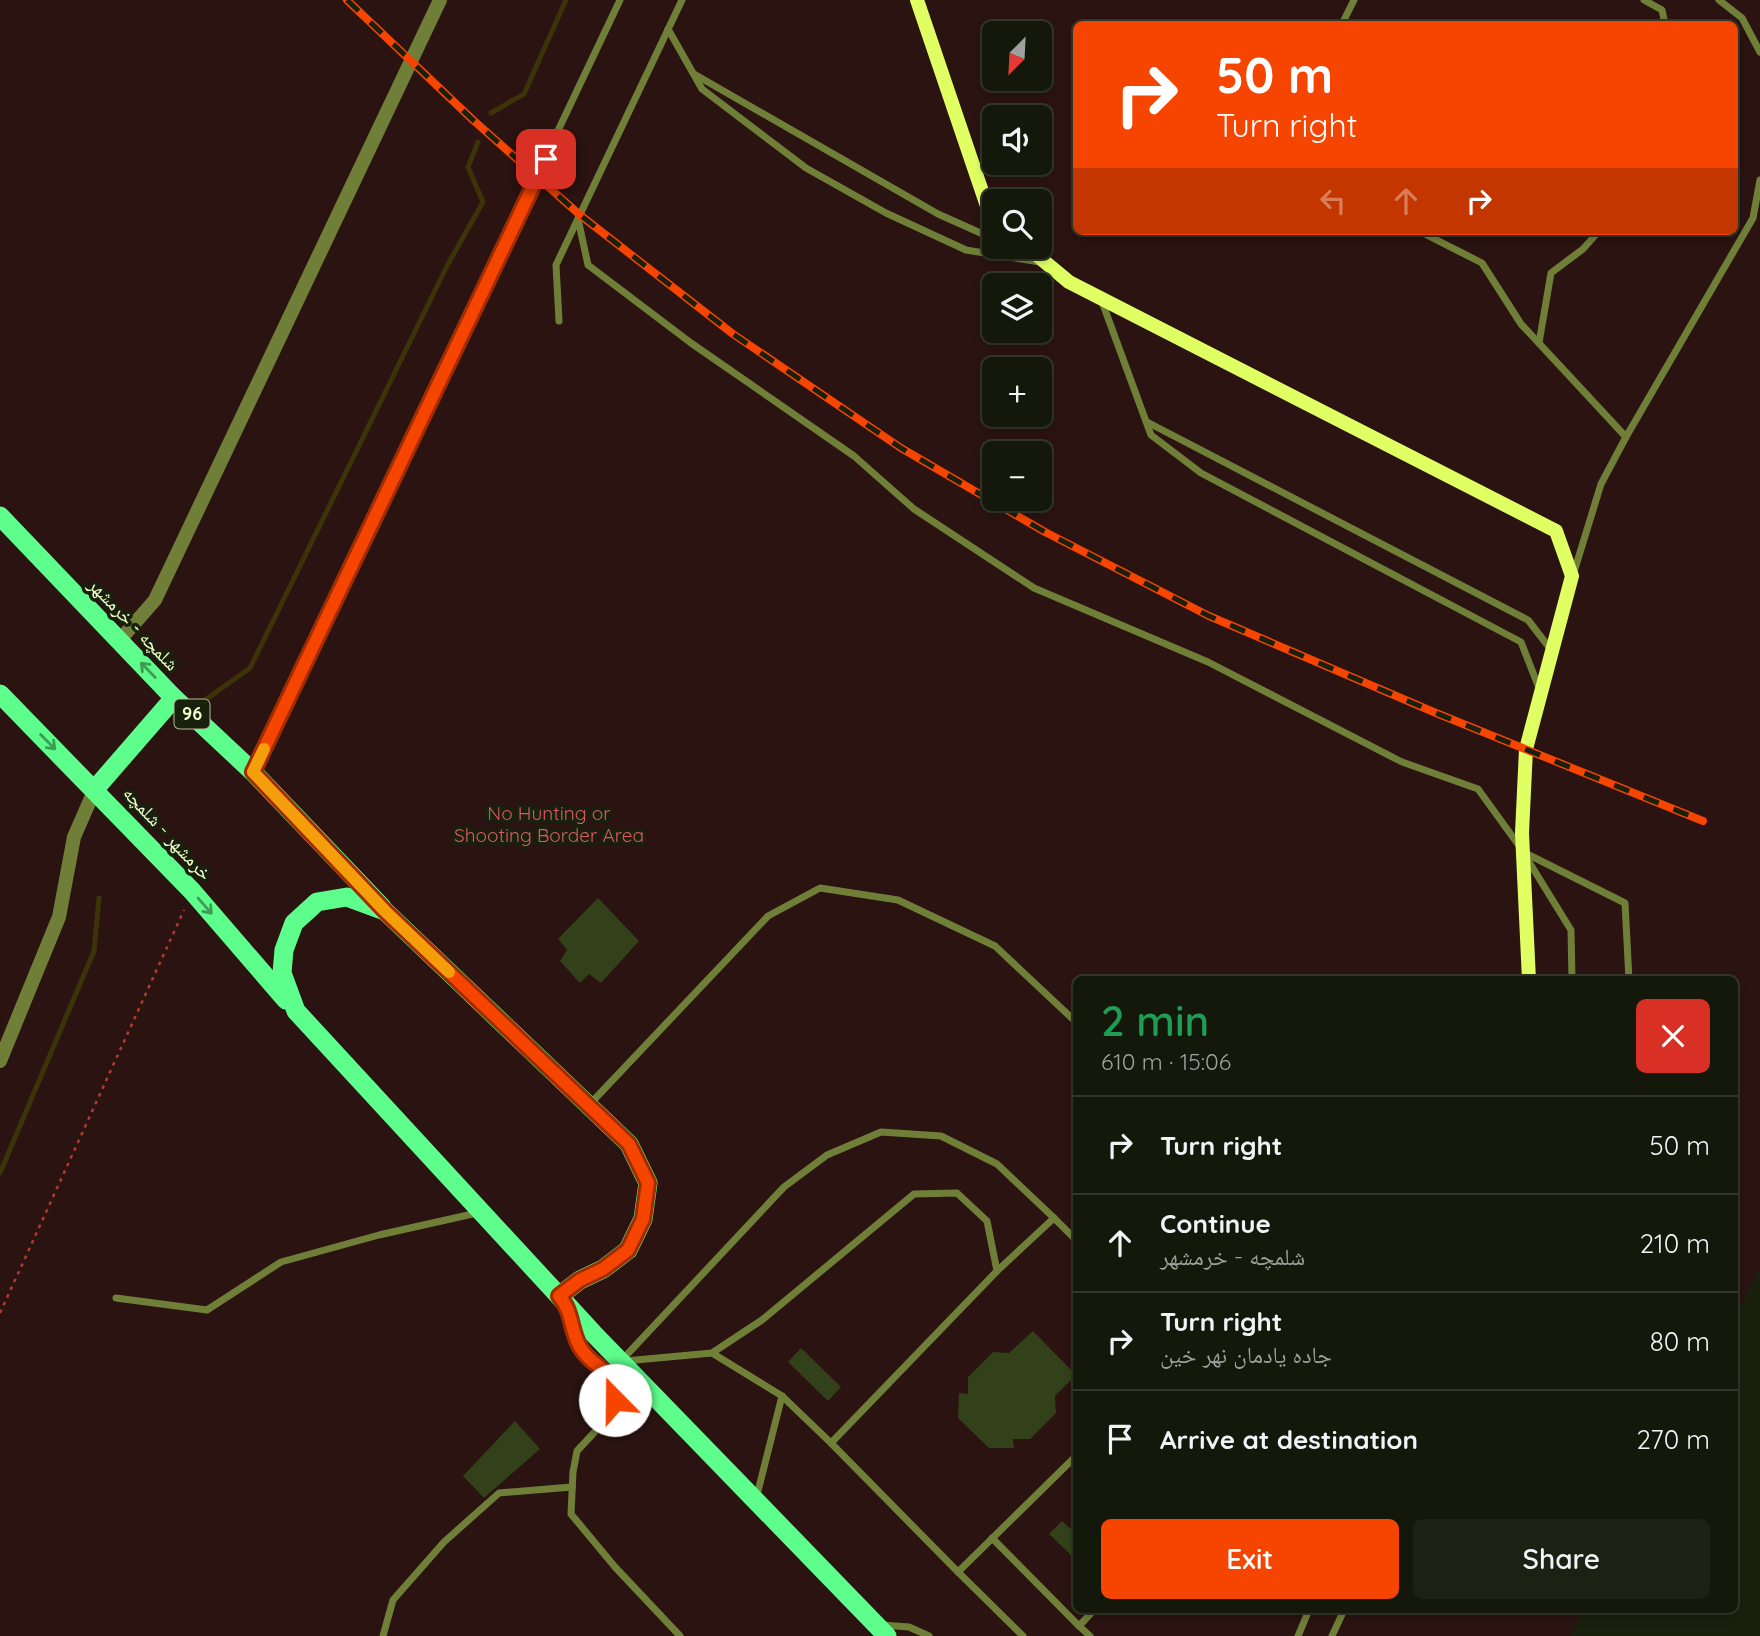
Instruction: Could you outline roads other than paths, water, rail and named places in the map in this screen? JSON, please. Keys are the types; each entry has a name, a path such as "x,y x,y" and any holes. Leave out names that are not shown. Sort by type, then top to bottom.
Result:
{"highway":[{"name":"شلمچه - خرمشهر","path":"0,516 174,698 253,772 385,911"},
{"name":"خرمشهر - شلمچه","path":"0,694 192,891 296,1011"},
{"path":"95,789 174,698"},
{"name":"96","path":"347,897 385,911 629,1144 648,1183 643,1219 628,1250 603,1269 580,1280 563,1301 296,1011 282,973 285,950 294,923 317,902 347,897"},
{"path":"563,1301 881,1630"}],"main road":[{"path":"917,0 982,191"},
{"path":"1042,259 1069,282 1101,299 1556,531 1573,576 1526,749 1523,851 1528,976"}],"street":[{"path":"119,641 155,600 440,0"},
{"path":"0,1061 59,917 74,837 95,789"}],"lane":[{"path":"253,772 620,0"},
{"path":"559,321 556,265 682,0"},
{"path":"1344,21 1354,0"},
{"path":"1644,0 1662,10 1664,21"},
{"path":"1720,0 1742,18 1760,52"},
{"path":"668,29 702,89 807,168 886,213 966,250 1047,263"},
{"path":"694,74 938,214 982,234"},
{"path":"1573,576 1601,484 1753,218 1760,180"},
{"path":"578,219 588,265 691,342 854,456 914,509 1034,587 1208,662 1402,762 1478,789 1523,851 1570,930 1572,976"},
{"path":"1427,235 1482,263 1521,324 1626,437"},
{"path":"1539,343 1551,273 1583,249 1595,235"},
{"path":"1038,259 1047,263"},
{"path":"1101,299 1151,435 1201,472 1521,642 1541,694"},
{"path":"1147,422 1528,620 1553,652"},
{"path":"1523,851 1625,903 1629,976"},
{"path":"589,1105 768,916 820,888 898,900 995,946 1073,1018"},
{"path":"621,1361 784,1187 827,1155 881,1132 941,1136 997,1164 1073,1237"},
{"path":"621,1361 712,1353 762,1320 914,1195 957,1193 988,1221 997,1271"},
{"path":"116,1298 206,1311 281,1262 379,1235 481,1212"},
{"path":"831,1443 997,1271 1054,1218"},
{"path":"563,1301 580,1347 613,1380 615,1400 603,1423 577,1451 571,1514 615,1567 680,1636"},
{"path":"712,1353 782,1396 1023,1636"},
{"path":"756,1500 782,1396"},
{"path":"958,1572 1073,1459"},
{"path":"383,1636 393,1600 444,1542 499,1493 572,1487"},
{"path":"992,1538 1090,1636"},
{"path":"1079,1626 1091,1613"},
{"path":"1298,1636 1308,1613"},
{"path":"1332,1636 1343,1613"},
{"path":"881,1630 909,1627 929,1636"}],"waterway":[{"path":"491,113 524,94 566,0"},
{"path":"205,700 250,668 448,264 483,202 468,167 478,142"},
{"path":"0,1173 94,951 99,898"}],"railway":[{"path":"347,0 473,120 580,215 733,334 901,448 1045,532 1209,616 1436,713 1703,821"}],"park label":[{"name":"No Hunting or Shooting Border Area","path":"549,824"}]}
